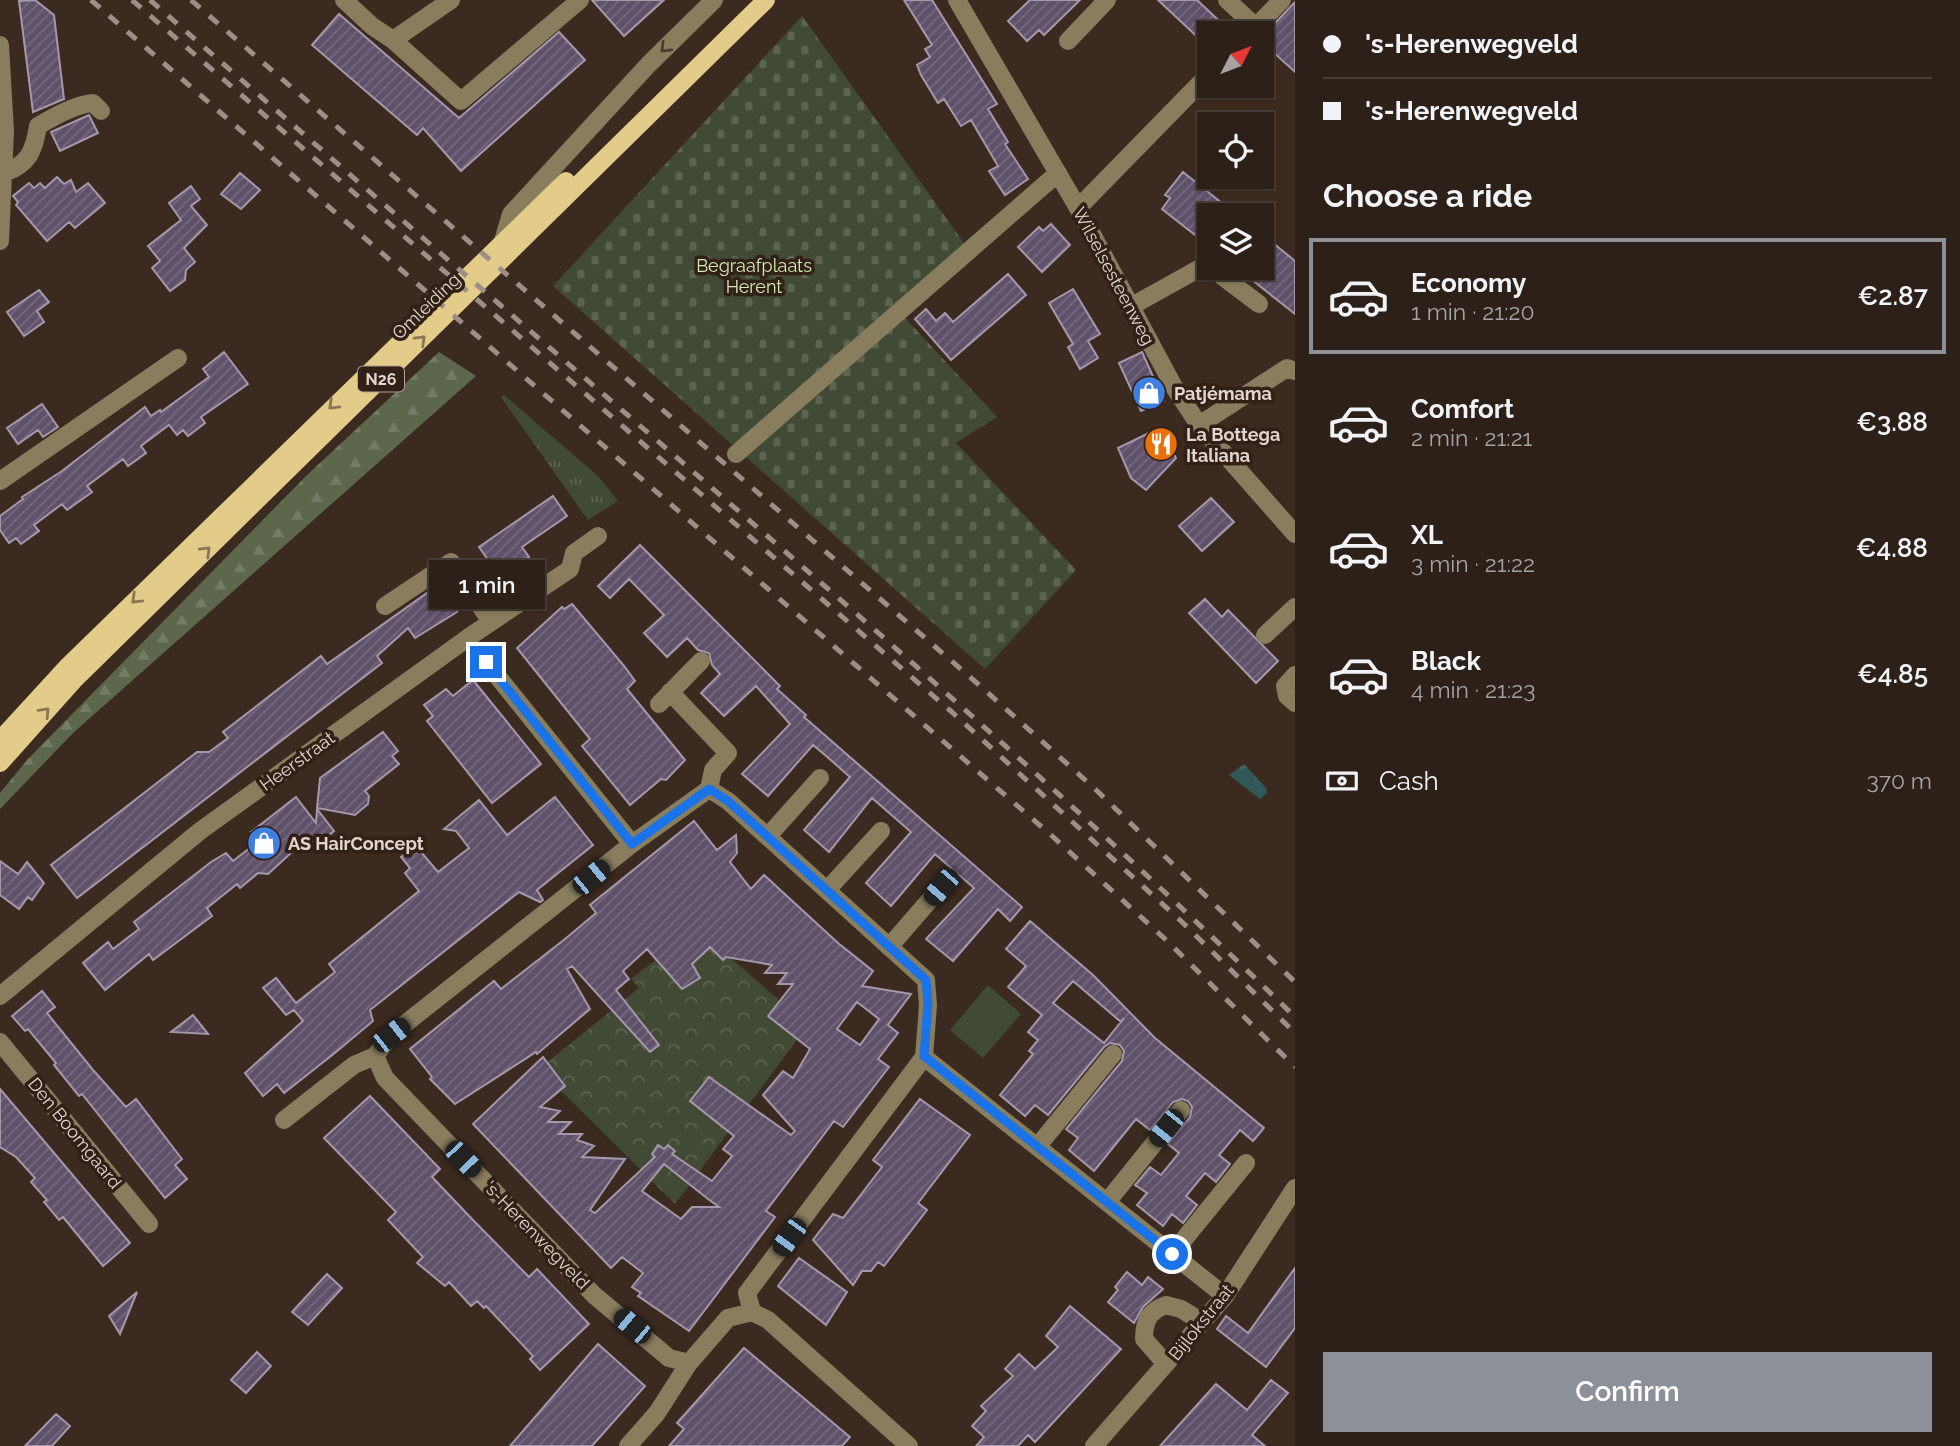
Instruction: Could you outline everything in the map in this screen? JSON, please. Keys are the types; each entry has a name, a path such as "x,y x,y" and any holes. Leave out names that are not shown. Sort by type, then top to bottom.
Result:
{"main road":[{"name":"Omleiding","path":"0,740 66,668 752,0"},
{"name":"Omleiding","path":"0,763 85,670 766,0"}],"street":[{"path":"344,0 461,101 580,0"},
{"path":"393,40 451,0"},
{"path":"503,241 512,214 648,65 714,0"},
{"name":"Wilselsesteenweg","path":"957,0 1078,208 1130,307 1199,425 1295,534"},
{"path":"1068,41 1107,0"},
{"path":"1227,0 1245,21"},
{"path":"1262,21 1282,0"},
{"path":"0,45 5,82 0,242"},
{"path":"1078,208 1197,86"},
{"path":"4,173 29,159 34,152 38,126 85,104 93,103 101,111"},
{"path":"736,454 1058,173"},
{"path":"1130,307 1200,268 1214,270 1259,304"},
{"path":"0,481 178,358"},
{"path":"1199,425 1287,368 1295,370"},
{"name":"Heerstraat","path":"0,996 200,831 491,622 570,569 573,553 598,536"},
{"path":"385,606 451,562 491,622"},
{"path":"1265,635 1295,607"},
{"path":"284,1120 354,1065 375,1056 391,1035 632,844 709,789 713,770 728,753 664,698 701,661"},
{"path":"486,662 632,844"},
{"path":"1295,676 1285,686 1287,696 1295,703"},
{"path":"768,836 820,778"},
{"path":"709,789 728,801 768,836 926,980 928,1004 924,1056 747,1293 752,1312"},
{"path":"827,890 881,831"},
{"path":"889,947 941,887"},
{"name":"Den Boomgaard","path":"0,1042 149,1224"},
{"path":"1037,1147 1113,1054"},
{"name":"'s-Herenwegveld","path":"375,1056 385,1078 594,1295 669,1358 689,1363"},
{"path":"924,1056 1225,1296"},
{"path":"1107,1202 1181,1110"},
{"path":"1172,1254 1246,1163"},
{"name":"Bijlokstraat","path":"1094,1446 1225,1296 1295,1188"},
{"path":"1166,1364 1144,1339 1145,1321 1150,1314 1166,1305 1181,1309 1202,1322"},
{"path":"628,1446 657,1413 689,1363 728,1318 752,1312 768,1320 909,1446"}],"green space":[{"name":"Begraafplaats Herent","path":"802,16 966,246 905,318 997,417 956,443 1076,570 985,669 553,286"},
{"path":"439,352 476,376 73,733 0,809 0,793 27,760 306,476"},
{"path":"504,395 599,477 618,501 588,520 501,397"},
{"path":"696,928 808,1025 675,1204 539,1069 639,988 631,979"},
{"path":"988,985 1021,1014 983,1058 950,1030"}],"water":[{"path":"1244,764 1266,788 1267,793 1260,799 1229,775"}],"building":[{"path":"35,0 54,15 64,99 33,112 19,1"},
{"path":"592,0 664,0 624,36"},
{"path":"904,0 932,0 997,104 988,109 1008,142 1005,144 1028,179 1005,195 989,171 998,166 971,120 961,126 944,99 938,103 921,75 917,65 930,57 925,49 932,45"},
{"path":"1030,0 1080,0 1044,35 1039,30 1027,41 1008,21"},
{"path":"1158,0 1197,0 1219,21 1197,21 1197,37"},
{"path":"1295,2 1295,72 1274,53 1274,24"},
{"path":"339,14 459,118 559,32 585,60 461,171 423,128 417,135 312,45"},
{"path":"89,115 98,133 60,151 51,132"},
{"path":"1183,172 1197,183 1197,189 1204,189 1222,203 1197,203 1197,237 1162,209 1170,198 1165,195"},
{"path":"240,173 260,190 241,209 221,194"},
{"path":"57,177 64,184 71,180 76,192 88,183 105,203 75,228 69,222 47,241 16,205 18,202 13,196 29,183 34,188 40,183 45,188"},
{"path":"191,186 200,199 191,206 207,225 184,248 195,262 186,270 185,280 170,291 152,268 160,261 148,246 181,220 169,203"},
{"path":"1051,224 1070,245 1042,272 1018,247 1039,227 1043,231"},
{"path":"1274,244 1295,261 1295,314 1252,280 1274,280"},
{"path":"1008,274 1026,295 951,360 915,319 926,309 936,321 945,313 953,322"},
{"path":"1073,289 1100,334 1088,341 1098,358 1080,369 1068,347 1073,344 1049,303"},
{"path":"39,290 49,302 37,311 44,322 24,336 7,312"},
{"path":"224,352 248,384 201,417 205,423 188,436 183,430 177,435 169,425 141,446 146,453 128,466 123,459 87,486 92,492 67,510 62,504 34,525 39,531 21,544 16,538 9,543 0,530 0,516 145,407 151,416 160,410 161,412 209,377 203,369"},
{"path":"1142,352 1164,401 1141,411 1119,363"},
{"path":"42,404 58,427 43,437 38,430 18,444 7,428"},
{"path":"1159,428 1176,458 1146,490 1131,478 1118,448"},
{"path":"553,496 567,516 522,547 529,557 500,577 479,547"},
{"path":"1211,498 1234,522 1202,551 1179,526"},
{"path":"640,545 780,686 777,689 806,715 804,717 1022,907 1010,921 998,909 953,961 926,939 974,888 935,854 891,906 866,883 911,832 872,798 829,852 804,830 850,777 813,745 768,796 742,774 790,724 756,686 724,716 701,693 720,674 712,665 709,653 698,650 687,638 667,657 644,633 664,615 629,579 610,598 598,586"},
{"path":"448,578 465,603 457,612 415,638 408,628 377,656 382,663 77,898 51,865 197,752 209,752 228,738 223,732 321,656 327,664"},
{"path":"1205,599 1222,617 1228,610 1278,661 1256,683 1189,613"},
{"path":"572,604 625,667 635,681 627,689 685,760 666,780 661,779 630,805 582,746 590,739 517,648 562,607 564,609"},
{"path":"473,680 541,764 492,803 427,721 433,716 424,705 446,689 453,696"},
{"path":"383,732 398,751 392,756 399,764 365,791 369,796 368,804 355,815 317,808 320,778"},
{"path":"296,797 316,823 317,809 334,831 309,851 303,842 268,874 258,873 240,888 237,884 207,908 212,916 153,960 149,954 105,990 83,963 108,942 113,949 139,929 134,922 211,862 226,853 233,861 259,841 251,832"},
{"path":"555,797 593,845 537,890 543,900 540,902 519,892 370,1010 373,1021 336,1052 284,1093 277,1084 263,1096 245,1073 303,1021 294,1010 286,1015 263,988 276,978 296,1003 335,972 329,964 419,891 405,873 410,868 401,857 416,846 438,872 469,848 456,831 444,829 479,800 507,835"},
{"path":"694,821 717,850 736,835 737,853 730,862 751,889 764,875 838,943 873,971 862,986 911,994 888,1025 898,1033 878,1059 889,1067 843,1127 834,1121 766,1211 775,1217 689,1331 638,1296 641,1293 632,1287 643,1273 622,1257 611,1268 473,1124 543,1057 565,1086 540,1107 560,1111 548,1122 571,1122 559,1134 582,1134 577,1140 594,1146 582,1157 625,1159 590,1210 595,1213 655,1157 652,1154 658,1145 664,1149 668,1145 675,1151 672,1154 712,1181 732,1156 723,1149 734,1136 690,1101 709,1077 791,1135 795,1131 763,1095 783,1071 793,1078 810,1049 768,1016 793,984 778,984 787,973 765,973 772,965 726,957 723,960 710,947 692,964 700,978 682,989 647,949 623,971 629,979 616,990 659,1045 650,1052 572,966 567,969 590,1009 537,1054 536,1052 455,1104 430,1079 432,1077 410,1049 494,981 501,989 565,939 596,913 590,905","holes":["857,1002 879,1019 860,1045 837,1029","664,1164 708,1199 719,1207 692,1207 681,1219 642,1191"]},
{"path":"0,861 18,874 27,862 44,883 32,900 28,897 19,909 0,895"},
{"path":"1030,921 1093,975 1155,1038 1264,1128 1253,1141 1240,1130 1219,1155 1230,1164 1216,1182 1205,1173 1186,1196 1197,1205 1183,1223 1172,1214 1163,1226 1137,1205 1147,1193 1135,1185 1150,1167 1161,1175 1179,1153 1168,1144 1190,1117 1192,1107 1188,1101 1182,1099 1173,1102 1150,1130 1136,1119 1094,1171 1069,1150 1078,1138 1066,1129 1122,1061 1124,1051 1120,1045 1110,1043 1104,1047 1048,1115 1035,1105 1025,1116 1000,1095 1033,1054 1029,1051 1038,1040 1028,1032 1042,1015 1008,987 1026,966 1006,949","holes":["1073,981 1121,1022 1104,1043 1053,1003"]},
{"path":"42,991 55,1007 47,1013 93,1070 126,1107 136,1099 182,1159 175,1165 187,1179 165,1198 82,1094 79,1096 28,1029 25,1031 12,1016"},
{"path":"193,1015 208,1034 171,1032"},
{"path":"0,1089 130,1243 103,1266 63,1217 59,1220 44,1202 47,1200 31,1182 35,1178 16,1157 0,1147"},
{"path":"370,1096 440,1169 432,1177 472,1219 529,1277 537,1269 589,1324 540,1370 530,1359 533,1356 486,1306 484,1308 477,1301 471,1306 449,1282 445,1286 417,1263 423,1257 388,1220 396,1212 324,1138"},
{"path":"920,1099 970,1135 918,1203 927,1210 884,1266 878,1262 871,1271 862,1271 853,1285 813,1240 833,1214 843,1218 882,1167 873,1160"},
{"path":"799,1258 847,1292 826,1325 778,1286"},
{"path":"1295,1268 1295,1328 1266,1367 1217,1329 1226,1316 1248,1333"},
{"path":"1127,1272 1142,1285 1148,1277 1163,1289 1143,1307 1134,1323 1108,1302 1118,1290 1115,1287"},
{"path":"327,1274 342,1288 308,1325 292,1312"},
{"path":"137,1292 120,1334 109,1316"},
{"path":"1070,1306 1121,1349 1035,1442 1028,1435 1018,1446 976,1446 984,1437 972,1426 986,1411 981,1406 1013,1376 1005,1369 1019,1354 1035,1369 1058,1347 1046,1336"},
{"path":"598,1344 645,1386 592,1446 510,1446"},
{"path":"744,1348 850,1437 842,1446 669,1446 684,1429 677,1423"},
{"path":"257,1352 271,1366 246,1393 231,1380"},
{"path":"1271,1380 1288,1393 1252,1435 1265,1446 1160,1446 1216,1384 1247,1410"},
{"path":"56,1414 70,1426 52,1446 25,1446"}],"railway":[{"path":"91,0 1051,835 1164,938 1295,1067"},
{"path":"132,0 953,713 1181,921 1295,1033"},
{"path":"150,0 902,654 1101,833 1295,1017"},
{"path":"191,0 978,684 1094,788 1295,982"}],"place":[{"name":"Patjémama","path":"1149,393"},
{"name":"La Bottega Italiana","path":"1161,444"},
{"name":"AS HairConcept","path":"264,843"}],"route":[{"path":"486,662 632,844 687,802 709,789 728,801 926,980 928,1004 924,1056 1172,1254"}]}
